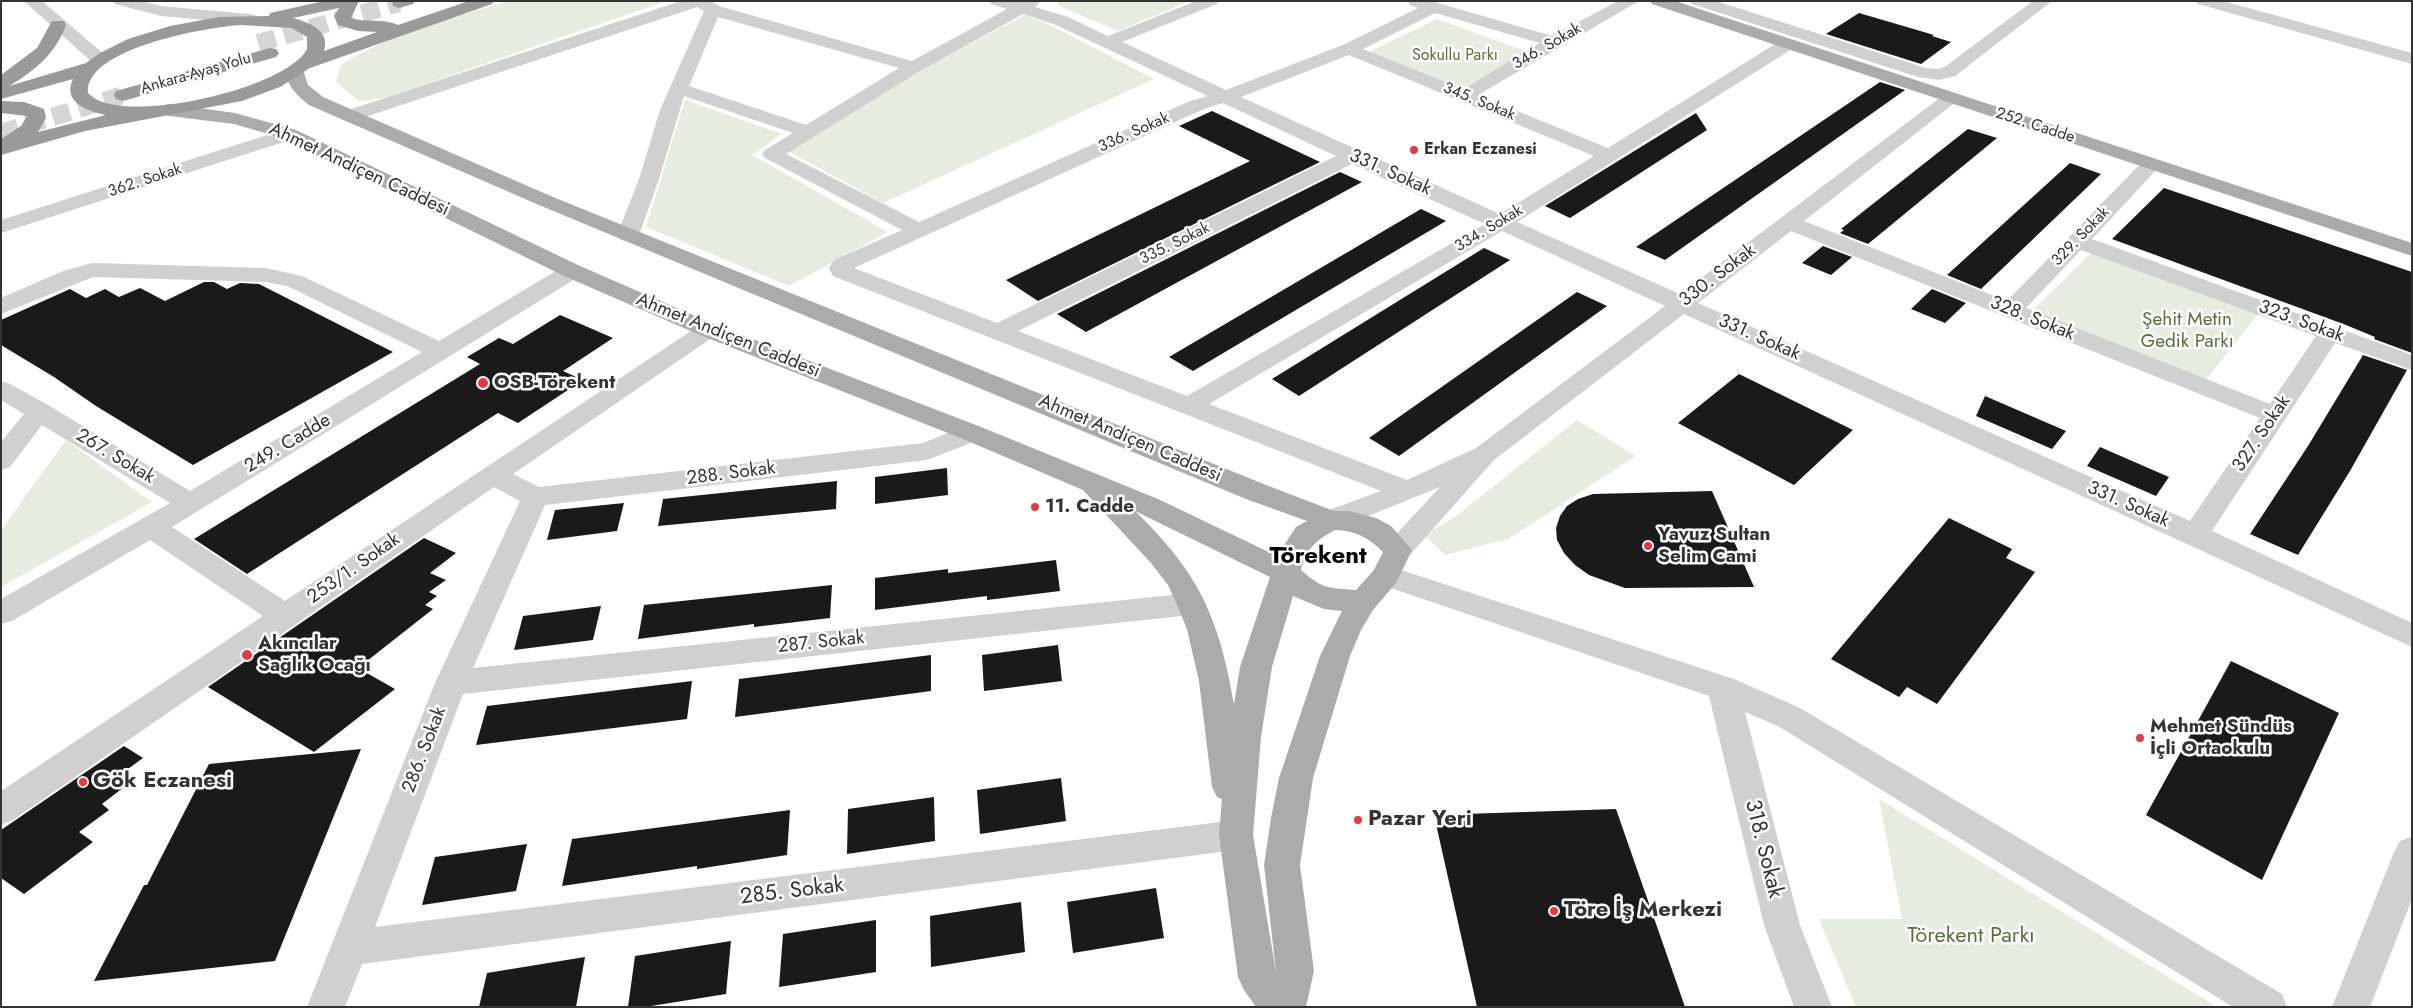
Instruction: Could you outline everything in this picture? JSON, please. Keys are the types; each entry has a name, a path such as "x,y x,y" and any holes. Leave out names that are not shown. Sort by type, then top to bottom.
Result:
{"highway":[{"path":"1,94 95,64 131,44 169,32 210,23 253,20 295,14 347,1"},
{"path":"351,1 342,16 344,21 349,24 383,28 407,10 486,1"},
{"path":"1,148 83,126 213,103 240,96 264,87 407,10 446,1"},
{"path":"253,20 288,22 302,26 312,32 317,39 317,48 300,67"},
{"path":"1,83 21,70 44,51 56,33 58,25"},
{"name":"Ankara-Ayaş Yolu","path":"118,90 264,48"},
{"path":"95,64 81,78 77,87 79,95 86,102 114,110 163,111"},
{"path":"1,107 24,108 37,113 38,117 30,129 1,148"}],"main road":[{"name":"252. Cadde","path":"1658,1 2412,250"},
{"name":"Ahmet Andiçen Caddesi","path":"300,67 296,80 305,94 349,116 628,235 1256,492 1331,520"},
{"name":"Ahmet Andiçen Caddesi","path":"163,111 235,119 288,134 572,271 708,330 972,433 1093,485 1148,506 1286,573"},
{"path":"1093,485 1118,513 1162,556 1180,581 1201,626 1211,662 1257,977 1279,1007"},
{"path":"1236,835 1245,737 1254,676 1297,543 1306,534 1331,520 1349,521 1366,525 1381,533 1392,563 1363,602 1347,628 1323,690 1296,778 1288,818 1282,865 1295,971 1287,1007"},
{"path":"1286,573 1306,591 1324,598 1363,602"}],"street":[{"path":"32,1 95,64"},
{"path":"121,1 161,11 253,20"},
{"name":"331. Sokak","path":"997,1 1028,5 1352,156 2195,535 2412,636"},
{"path":"1108,42 1211,1"},
{"path":"1413,1 1554,42"},
{"name":"346. Sokak","path":"1464,96 1554,42 1631,1"},
{"path":"1698,1 1924,73 1937,75 1946,74 1952,70 2044,1"},
{"path":"2204,1 2412,59"},
{"path":"349,116 703,4 914,68"},
{"path":"628,235 649,179 703,4"},
{"path":"918,230 772,154 914,68 1028,5"},
{"name":"336. Sokak","path":"998,332 841,271 840,268 842,265 918,230 1222,95 1253,88 1349,49 1433,7"},
{"name":"334. Sokak","path":"1188,406 1501,223 1786,44"},
{"name":"345. Sokak","path":"1349,49 1609,155"},
{"path":"678,88 808,132"},
{"name":"330. Sokak","path":"1331,520 1408,491 1485,454 1952,98"},
{"name":"362. Sokak","path":"1,227 288,134"},
{"name":"335. Sokak","path":"998,332 1352,156"},
{"name":"329. Sokak","path":"2011,310 2151,164"},
{"name":"328. Sokak","path":"1789,223 2275,415"},
{"name":"323. Sokak","path":"2078,241 2412,363"},
{"path":"1,306 71,276 92,270 266,275 294,281 440,350"},
{"name":"249. Cadde","path":"1,613 151,527 572,271"},
{"name":"253/1. Sokak","path":"1,810 708,330"},
{"path":"998,332 1408,491"},
{"name":"327. Sokak","path":"2195,535 2330,333"},
{"name":"267. Sokak","path":"1,389 190,503"},
{"path":"1,461 39,411"},
{"name":"288. Sokak","path":"535,497 927,450 972,433"},
{"name":"330. Sokak","path":"1392,563 1485,454"},
{"path":"493,475 535,497"},
{"name":"286. Sokak","path":"326,1007 451,683 535,497"},
{"path":"151,527 286,616"},
{"path":"1392,563 1760,703 1813,731 2268,1007"},
{"name":"287. Sokak","path":"451,683 1191,604"},
{"name":"318. Sokak","path":"1723,688 1782,925 1813,1007"},
{"name":"285. Sokak","path":"349,948 1236,835"},
{"path":"2351,1007 2403,899 2412,852"}],"green space":[{"path":"508,1 667,1 385,98 359,101 336,82 341,65 380,44 401,35"},
{"path":"1058,1 1190,1 1118,31 1057,5"},
{"path":"1025,15 1048,24 1154,79 883,203 788,151 928,66"},
{"name":"Sokullu Parkı","path":"1437,19 1528,52 1461,89 1369,52"},
{"path":"685,100 782,134 752,155 888,232 789,286 646,227"},
{"name":"Şehit Metin Gedik Parkı","path":"2092,252 2258,314 2205,381 2032,311"},
{"path":"1577,420 1636,456 1508,539 1445,555 1424,535 1455,517"},
{"path":"66,440 152,502 1,587 1,530"},
{"name":"Törekent Parkı","path":"1879,799 2217,1007 1856,1007 1819,919 1902,919"}],"building":[{"path":"1859,13 1934,35 1932,36 1951,42 1921,64 1826,34"},
{"path":"1880,82 1905,90 1665,260 1636,247"},
{"path":"1212,111 1320,162 1038,301 1006,280 1250,161 1179,126"},
{"path":"1696,113 1707,130 1570,218 1545,206"},
{"path":"1968,129 1997,138 1868,244 1840,233 1844,230 1841,229"},
{"path":"2070,163 2101,174 1981,289 1947,275"},
{"path":"1340,172 1362,182 1086,332 1057,314"},
{"path":"2164,188 2412,272 2412,353 2374,339 2375,337 2346,325 2112,239"},
{"path":"1421,209 1446,221 1193,371 1169,357"},
{"path":"1823,246 1852,257 1831,275 1802,263"},
{"path":"1484,248 1510,260 1299,396 1272,379"},
{"path":"204,282 214,282 227,289 240,283 259,284 393,352 193,465 1,345 1,320 70,289 86,298 105,289 119,297 140,288 165,301"},
{"path":"1932,289 1966,303 1945,323 1911,309"},
{"path":"1577,292 1607,306 1399,456 1369,438"},
{"path":"560,315 613,338 563,371 583,380 518,423 498,413 247,574 194,539 480,364 467,357 499,338 513,344"},
{"path":"2363,355 2407,370 2350,471 2298,555 2250,534 2308,446"},
{"path":"1739,374 1853,430 1794,485 1678,423"},
{"path":"1985,396 2066,431 2052,449 1976,416"},
{"path":"2100,447 2169,477 2156,496 2087,466"},
{"path":"947,468 948,495 875,504 875,477"},
{"path":"837,481 836,509 658,526 663,499"},
{"name":"Yavuz Sultan Selim Cami","path":"1712,491 1754,587 1625,588 1589,575 1575,565 1564,553 1557,540 1556,528 1560,516 1567,506 1578,499 1593,494"},
{"path":"624,503 617,531 547,540 555,510"},
{"path":"1949,518 2012,549 2006,558 2035,572 1937,704 1907,687 1899,697 1831,659"},
{"path":"424,538 456,553 430,573 446,580 429,592 437,596 425,605 433,609 358,668 395,689 314,752 208,687"},
{"path":"1056,560 1060,591 987,600 987,596 875,610 875,578 948,569 948,573"},
{"path":"832,585 830,618 754,627 754,624 638,639 644,605"},
{"path":"601,606 593,640 514,650 523,616"},
{"path":"1058,645 1062,681 984,691 982,655"},
{"path":"931,655 931,691 735,717 739,679"},
{"path":"2231,661 2339,713 2262,880 2146,815"},
{"path":"692,681 687,719 476,745 487,706"},
{"path":"124,746 143,758 117,777 128,784 102,804 109,810 79,832 93,842 24,894 1,878 1,830"},
{"path":"361,749 275,961 94,981 144,885 147,885 209,764"},
{"path":"1061,778 1066,821 980,834 977,790"},
{"path":"934,797 935,841 847,854 848,809"},
{"name":"Töre İş Merkezi","path":"1616,809 1685,1007 1477,1007 1434,815"},
{"path":"790,810 787,855 697,869 697,866 562,886 572,839"},
{"path":"527,844 516,891 422,905 435,857"},
{"path":"1156,888 1164,938 1073,953 1067,902"},
{"path":"1021,902 1025,952 931,967 930,916"},
{"path":"876,920 876,972 779,987 783,934"},
{"path":"731,941 726,994 645,1007 628,1007 635,956"},
{"path":"585,957 576,1007 479,1007 487,973"}],"tunnel":[{"path":"258,43 399,3"},
{"path":"1,133 123,95"}],"place":[{"name":"Erkan Eczanesi","path":"1414,150"},
{"name":"OSB-Törekent","path":"483,383"},
{"name":"11. Cadde","path":"1035,507"},
{"name":"Yavuz Sultan Selim Cami","path":"1648,546"},
{"name":"Akıncılar Sağlık Ocağı","path":"247,655"},
{"name":"Mehmet Sündüs İçli Ortaokulu","path":"2140,738"},
{"name":"Gök Eczanesi","path":"83,782"},
{"name":"Pazar Yeri","path":"1358,820"},
{"name":"Töre İş Merkezi","path":"1554,911"}],"district":[{"name":"Törekent","path":"1318,557"}]}
